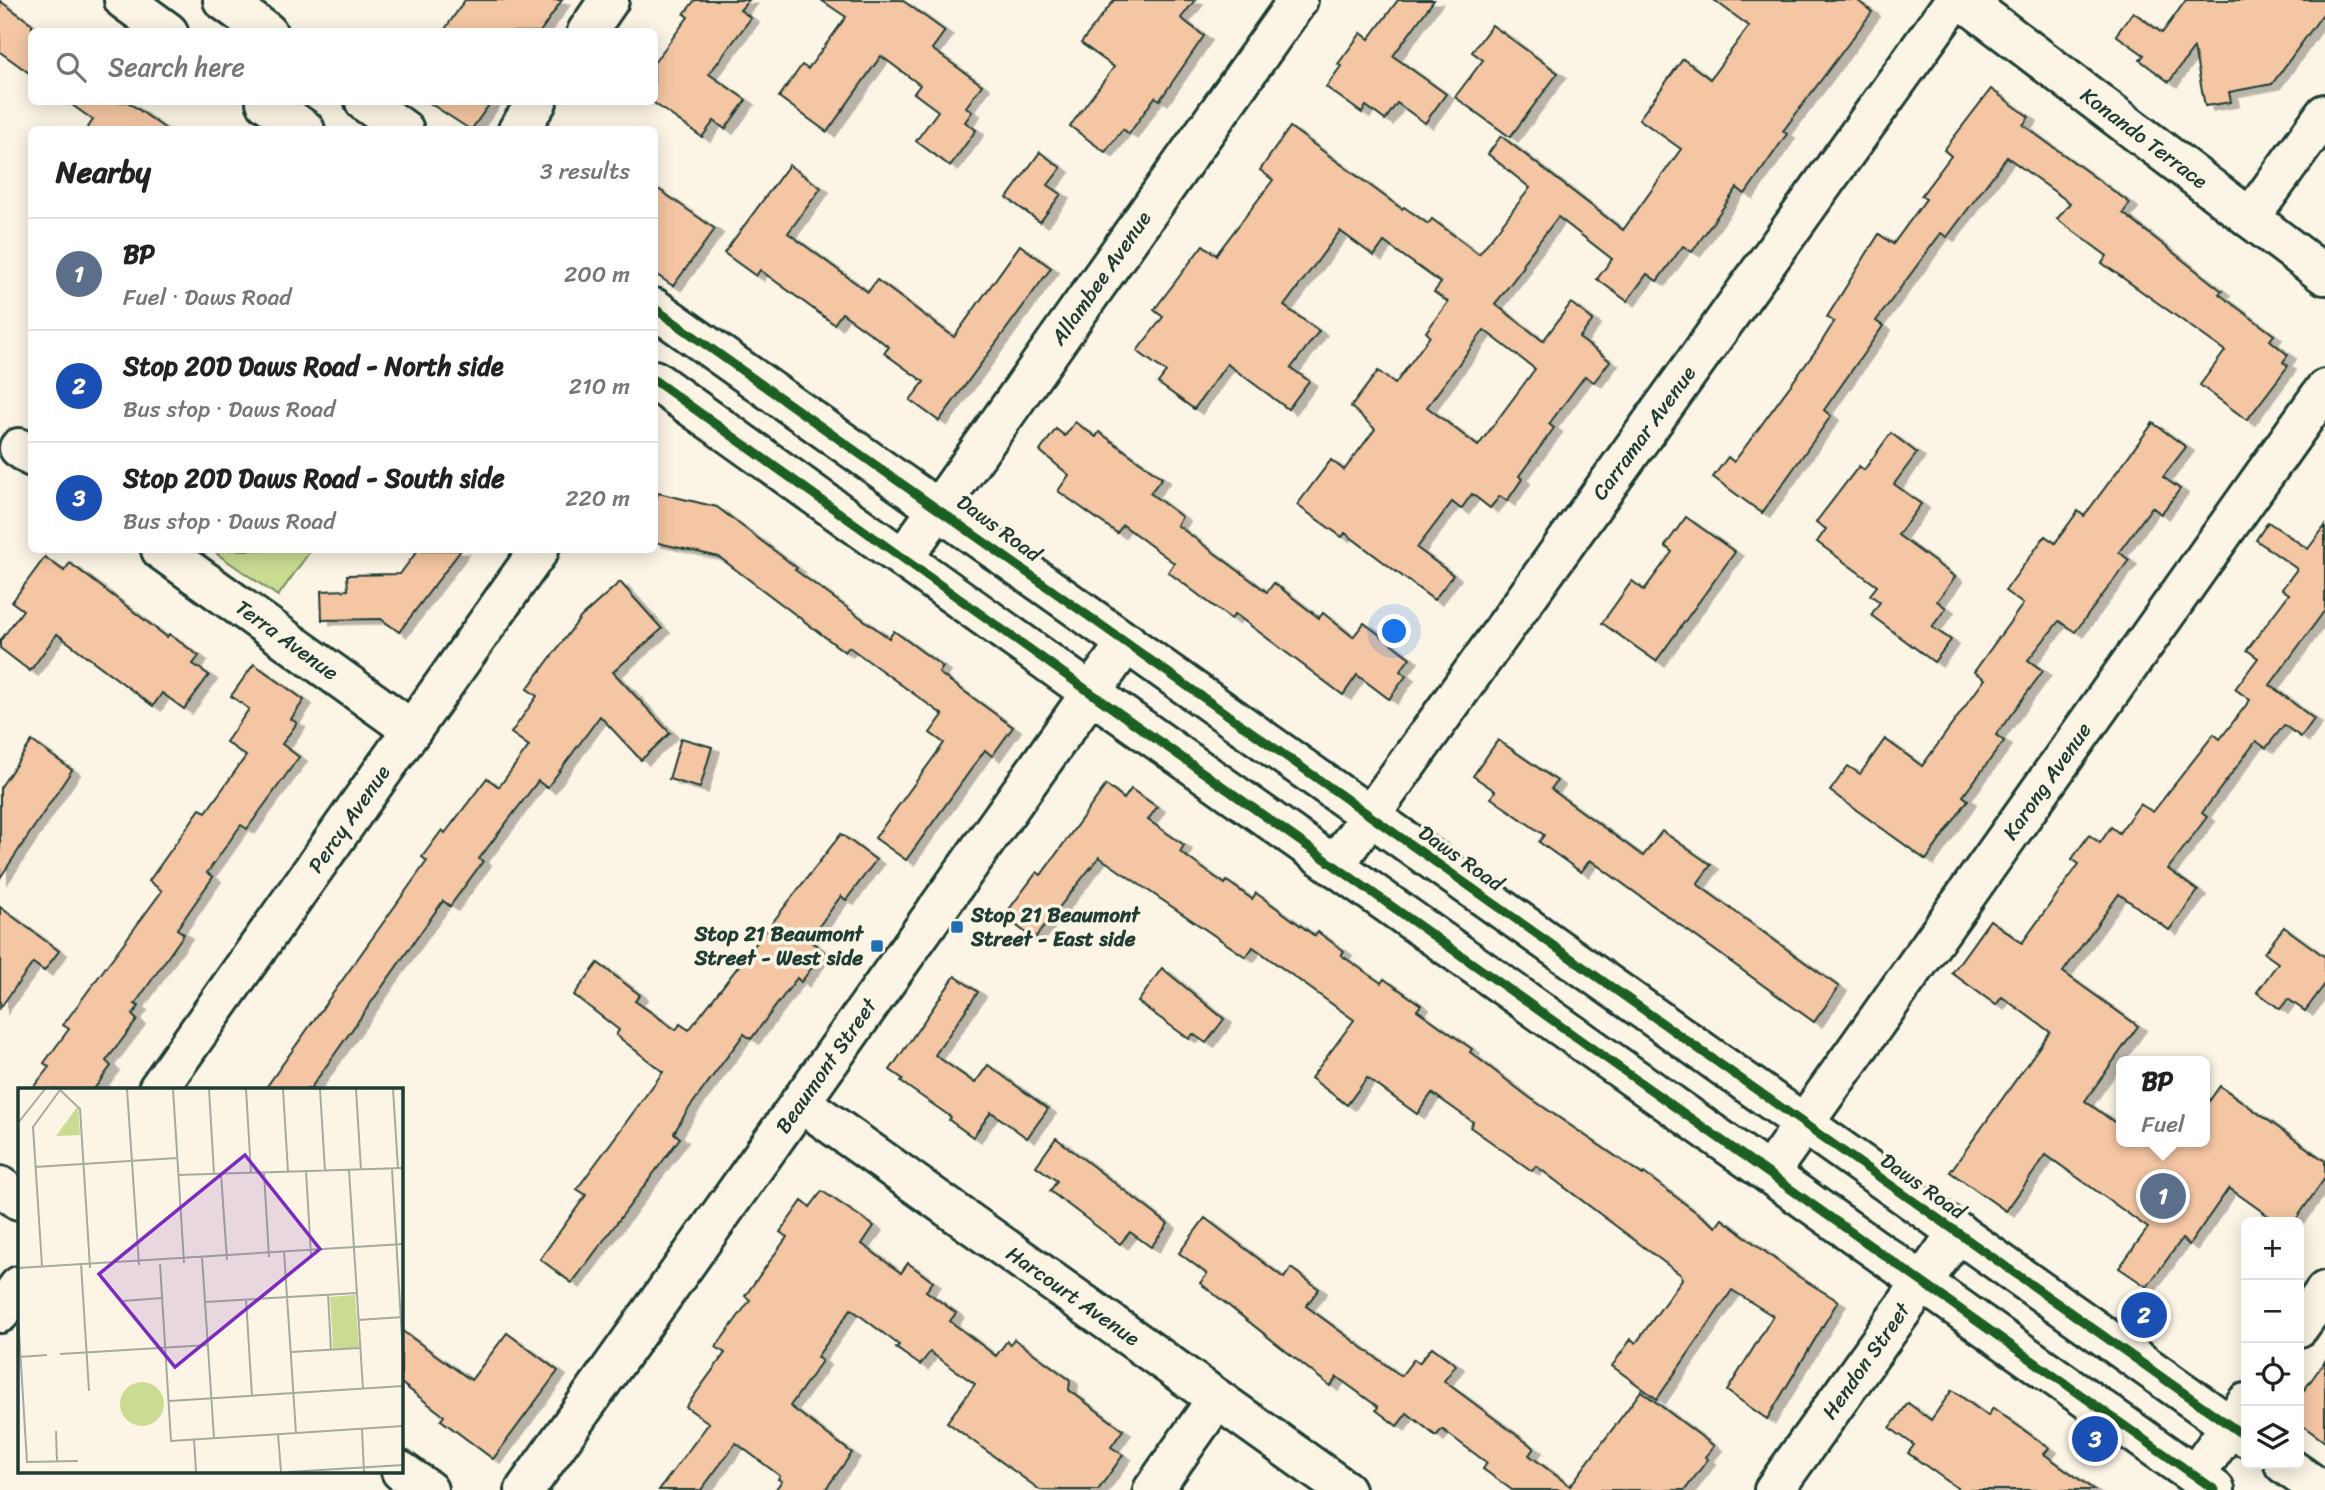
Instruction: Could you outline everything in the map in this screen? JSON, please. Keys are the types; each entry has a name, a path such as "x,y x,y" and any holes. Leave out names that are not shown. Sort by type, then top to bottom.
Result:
{"street":[{"path":"124,0 162,28"},
{"path":"223,0 262,28"},
{"path":"590,28 609,0"},
{"name":"Allambee Avenue","path":"904,556 1298,0"},
{"name":"Carramar Avenue","path":"1334,866 1955,0"},
{"name":"Konando Terrace","path":"1964,0 2325,275"},
{"path":"270,105 299,126"},
{"path":"369,105 398,126"},
{"path":"521,126 535,105"},
{"path":"2250,218 2325,114"},
{"name":"Daws Road","path":"658,311 939,507 1958,1232 2241,1422"},
{"path":"658,385 904,556 1091,693 2205,1483 2241,1422"},
{"name":"Karong Avenue","path":"1769,1173 2325,389"},
{"name":"Terra Avenue","path":"165,553 412,730"},
{"name":"Percy Avenue","path":"159,1088 538,553"},
{"name":"Beaumont Street","path":"525,1490 1127,642"},
{"name":"Harcourt Avenue","path":"800,1102 1345,1490"},
{"path":"0,1186 18,1199"},
{"name":"Hendon Street","path":"1774,1490 1958,1232"},
{"path":"0,1314 18,1287"},
{"path":"2304,1320 2325,1291"},
{"path":"1153,1490 1217,1399"},
{"path":"2291,1469 2320,1490"},
{"path":"402,1472 428,1490"}],"green space":[{"path":"218,553 309,553 278,596"}],"building":[{"path":"465,0 562,0 543,28 446,28"},
{"path":"695,0 749,0 740,10 751,18 709,74 746,100 725,129 714,121 702,137 657,105 658,58 688,17 684,14"},
{"path":"821,0 902,0 945,31 932,49 982,85 966,107 972,112 965,122 976,130 950,166 916,141 938,111 914,93 920,85 881,56 827,132 779,97 802,65 808,69 846,17"},
{"path":"1114,0 1195,0 1181,18 1204,36 1160,100 1155,97 1129,134 1123,129 1105,152 1070,126 1114,67 1081,43"},
{"path":"1398,0 1434,0 1393,56 1446,94 1425,123 1397,103 1385,120 1366,106 1362,113 1326,87 1341,66 1338,64 1361,33 1369,39"},
{"path":"1714,0 1857,0 1872,12 1783,131 1787,134 1745,194 1737,188 1692,252 1683,246 1657,281 1647,274 1627,301 1597,279 1612,259 1558,217 1522,264 1524,266 1495,304 1543,341 1571,303 1593,320 1579,338 1610,361 1594,382 1585,376 1549,424 1554,428 1519,476 1522,479 1507,501 1500,496 1490,508 1472,494 1461,509 1452,502 1417,548 1453,575 1434,600 1345,533 1342,537 1297,505 1331,460 1344,470 1375,429 1351,407 1378,371 1395,384 1430,336 1426,332 1448,302 1434,292 1441,283 1384,242 1374,256 1340,231 1284,306 1319,331 1291,368 1309,381 1288,409 1227,364 1194,409 1158,383 1166,372 1137,351 1163,317 1154,310 1203,245 1216,255 1273,180 1260,170 1290,127 1402,209 1404,207 1428,224 1432,219 1479,254 1530,188 1488,154 1501,136 1623,230 1681,149 1639,119 1683,59 1710,79 1749,26","holes":["1484,330 1535,369 1478,446 1427,407"]},
{"path":"2186,0 2325,0 2325,11 2272,84 2229,92 2231,102 2205,106 2194,48 2169,82 2140,60 2144,55 2116,35 2133,12 2162,33"},
{"path":"0,1 32,24 32,28 28,28 28,72 0,52"},
{"path":"1492,25 1558,73 1510,137 1455,97 1483,60 1472,52"},
{"path":"1991,89 2029,117 2023,125 2130,203 2123,213 2222,291 2219,294 2274,335 2270,340 2288,355 2283,362 2288,366 2247,420 2200,385 2225,351 2102,263 2107,256 2057,219 2070,203 2007,157 1947,237 1941,233 1876,321 1883,326 1824,410 1831,416 1762,513 1713,477 1728,457 1734,462 1817,349 1834,322 1827,317 1879,234 1893,244 1926,199 1921,196 1951,156 1944,150"},
{"path":"72,105 132,105 161,126 89,126 93,120"},
{"path":"433,105 489,105 474,126 465,126"},
{"path":"1040,152 1061,168 1048,185 1061,194 1040,222 1007,198"},
{"path":"789,165 821,188 788,233 868,292 877,280 954,337 1020,245 1051,268 939,421 910,400 924,382 884,353 889,347 842,313 834,324 760,270 756,276 724,253"},
{"path":"658,189 715,229 673,286 658,276"},
{"path":"1075,422 1096,437 1099,432 1162,478 1150,493 1182,517 1177,525 1267,592 1274,583 1319,618 1323,613 1353,637 1364,623 1410,658 1400,671 1406,676 1389,699 1357,675 1343,695 1235,614 1231,619 1168,572 1174,563 1123,525 1117,533 1058,491 1069,475 1040,451 1056,429 1065,436"},
{"path":"2153,423 2186,447 2163,477 2180,489 2161,514 2152,507 2119,552 2129,560 2075,632 2059,621 2028,660 2043,671 1996,735 2004,741 1963,796 1968,800 1926,860 1830,791 1848,766 1860,774 1885,739 1922,766 1985,679 1974,672 2023,604 2005,591 2045,536 2055,543 2078,511 2084,516"},
{"path":"1891,433 1917,453 1894,484 1921,504 1898,535 1955,577 1937,601 1946,608 1932,627 1951,640 1934,662 1871,615 1880,602 1870,595 1877,586 1817,542 1826,529 1816,522 1859,466 1864,470"},
{"path":"658,493 717,507 797,568 795,570 889,638 894,631 943,667 939,673 1013,727 992,756 985,750 906,860 875,838 944,743 930,733 943,715 849,647 845,652 719,557 658,543"},
{"path":"1686,517 1735,552 1656,661 1602,623 1632,581 1644,590 1672,552 1665,546"},
{"path":"2268,522 2308,549 2325,526 2325,610 2270,685 2314,719 2301,737 2284,725 2266,748 2256,741 2202,813 2207,817 2168,869 2198,891 2169,930 2119,894 2063,972 2138,1026 2085,1101 2116,1123 2116,1147 2210,1147 2210,1100 2220,1086 2325,1161 2325,1178 2298,1217 2270,1217 2229,1188 2189,1245 2182,1239 2147,1287 2119,1268 2148,1228 2046,1155 2006,1211 1950,1172 2050,1032 2002,997 1996,1005 1952,973 1990,920 2022,943 2079,864 2072,859 2089,835 2100,843 2111,827 2119,833 2140,804 2153,812 2214,734 2220,739 2250,700 2235,689 2258,658 2247,650 2289,594 2282,589 2297,569 2256,540"},
{"path":"416,553 459,553 399,632 381,619 322,620 321,591 348,590 347,575 400,574"},
{"path":"45,557 64,571 70,563 167,637 169,634 199,656 193,664 209,675 184,709 162,693 153,706 57,634 30,671 0,648 0,641 23,610 12,602"},
{"path":"620,582 662,629 613,672 670,733 641,760 600,716 547,788 538,781 479,859 483,861 450,906 443,901 311,1088 266,1088 427,861 422,857 442,830 445,833 487,778 499,787 529,746 511,733 537,696 527,689 581,617"},
{"path":"254,664 304,700 291,719 297,723 282,744 299,757 247,829 241,825 207,873 213,877 177,929 184,934 135,1004 139,1006 132,1015 137,1020 106,1061 111,1066 95,1088 33,1088 49,1067 44,1063 69,1029 63,1025 162,891 149,881 200,809 206,812 246,756 226,742 249,709 231,696"},
{"path":"681,738 712,747 700,788 669,779"},
{"path":"1498,740 1557,781 1551,789 1643,856 1662,831 1711,865 1697,884 1839,987 1814,1022 1590,860 1581,872 1539,842 1544,835 1491,798 1495,791 1473,776"},
{"path":"32,741 72,770 0,878 0,788"},
{"path":"1106,785 1124,799 1131,789 1157,807 1148,820 1184,845 1180,852 1225,884 1227,881 1252,899 1256,893 1315,936 1318,932 1344,951 1341,955 1381,983 1384,979 1421,1005 1417,1010 1472,1049 1470,1052 1530,1098 1643,1175 1644,1173 1716,1227 1722,1219 1796,1275 1838,1301 1767,1419 1727,1391 1773,1316 1732,1290 1657,1399 1612,1366 1631,1339 1636,1343 1682,1279 1681,1275 1536,1166 1532,1171 1470,1127 1473,1122 1432,1093 1417,1114 1367,1078 1347,1105 1311,1078 1354,1020 1253,947 1246,957 1099,857 1034,939 1004,916 1037,872 1041,875"},
{"path":"841,834 876,860 846,900 841,896 809,940 824,952 801,982 797,978 751,1039 744,1034 687,1111 674,1133 680,1138 572,1283 540,1259 586,1195 577,1189 663,1072 616,1035 619,1030 574,995 598,963 640,995 635,1001 676,1030 680,1024 689,1030"},
{"path":"0,907 59,951 44,971 33,963 0,1008"},
{"path":"2284,927 2325,957 2325,984 2305,1011 2288,999 2280,1009 2257,992 2278,963 2264,953"},
{"path":"1162,968 1224,1019 1206,1043 1193,1034 1189,1039 1138,1002"},
{"path":"955,976 978,992 935,1055 975,1083 988,1065 1048,1109 1027,1138 991,1112 973,1137 949,1120 951,1117 901,1082 903,1079 890,1070"},
{"path":"1056,1138 1168,1224 1151,1247 1130,1232 1120,1244 1050,1191 1057,1181 1036,1166"},
{"path":"822,1191 874,1226 862,1244 901,1273 908,1263 933,1282 926,1291 956,1313 950,1321 996,1356 1007,1341 1010,1344 1014,1339 1070,1380 1069,1390 1123,1430 1111,1447 1123,1455 1098,1490 1040,1490 947,1422 975,1384 930,1352 920,1365 896,1348 899,1345 851,1309 817,1357 822,1361 790,1406 852,1453 825,1490 775,1490 782,1481 778,1479 780,1476 736,1443 701,1490 659,1490 709,1423 686,1407 725,1353 716,1347 750,1300 745,1296 787,1237 780,1232 802,1201 810,1207"},
{"path":"1205,1218 1284,1278 1291,1268 1319,1289 1306,1306 1401,1376 1414,1359 1419,1363 1432,1347 1456,1365 1444,1381 1534,1448 1529,1455 1570,1486 1641,1391 1714,1446 1705,1457 1708,1459 1685,1490 1512,1490 1483,1469 1487,1463 1442,1429 1436,1436 1407,1413 1397,1426 1376,1410 1378,1407 1337,1377 1330,1386 1200,1283 1207,1274 1179,1253"},
{"path":"402,1331 471,1380 507,1333 558,1371 493,1459 441,1420 444,1416 402,1384"},
{"path":"2325,1361 2325,1442 2304,1427 2304,1390"},
{"path":"1952,1390 1988,1416 1993,1408 2049,1448 2044,1454 2094,1490 1960,1490 1908,1453 1914,1445 1890,1428 1908,1403 1931,1420"}],"cycle path":[{"path":"658,311 2241,1433"},
{"path":"658,383 2215,1490"}],"place":[{"name":"Stop 21 Beaumont Street - East side","path":"957,927"},
{"name":"Stop 21 Beaumont Street - West side","path":"877,946"},
{"name":"BP","path":"2163,1196"},
{"name":"Stop 20D Daws Road - North side","path":"2144,1315"},
{"name":"Stop 20D Daws Road - South side","path":"2095,1439"}]}
